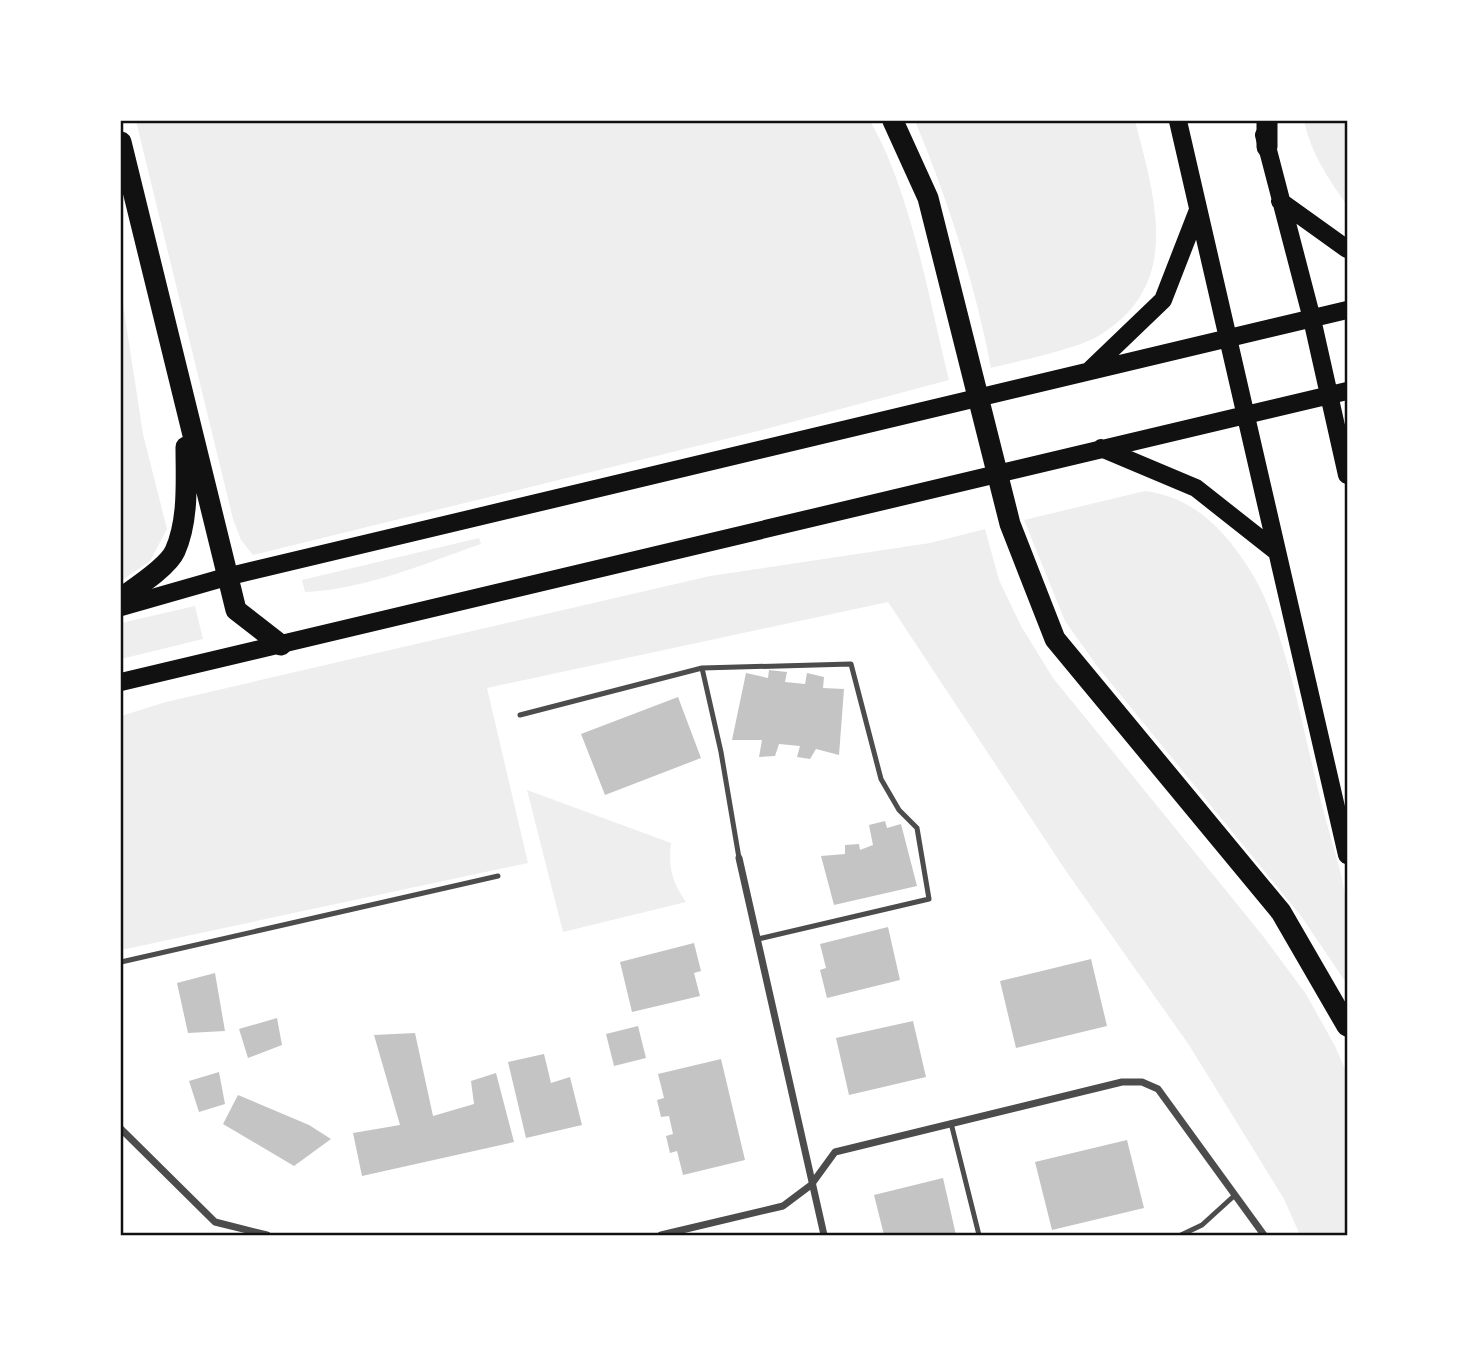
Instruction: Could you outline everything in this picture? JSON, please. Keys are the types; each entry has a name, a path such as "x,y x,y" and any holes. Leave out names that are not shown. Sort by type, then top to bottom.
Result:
{"highway":[{"path":"893,121 928,198 1010,524 1055,639 1281,912 1347,1026"},
{"path":"1267,147 1268,121"},
{"path":"121,142 236,610 281,645"},
{"path":"121,598 175,553 186,497 186,414"}],"main road":[{"path":"1178,121 1347,855"},
{"path":"1260,121 1312,319 1347,475"},
{"path":"1280,201 1347,249"},
{"path":"1089,372 1163,300 1198,210"},
{"path":"121,607 226,578 1347,310"},
{"path":"121,682 1245,413 1347,391"},
{"path":"1101,448 1196,488 1277,552"}],"street":[{"path":"738,858 824,1235"},
{"path":"661,1235 783,1206 811,1185 835,1152 1122,1083 1142,1082 1158,1088 1264,1235"},
{"path":"121,1129 215,1222 267,1235"}],"lane":[{"path":"520,715 702,668 851,664 881,779 899,810 917,828 929,900 758,939"},
{"path":"702,668 721,752 738,858"},
{"path":"121,962 498,876"},
{"path":"951,1122 979,1235"},
{"path":"1181,1235 1202,1225 1235,1195"}],"shaded area":[{"path":"136,121 870,121 897,180 908,213 949,380 762,430 253,555 241,540 233,519"},
{"path":"915,121 1135,121 1150,180 1156,238 1153,265 1143,291 1126,314 1090,340 1063,350 991,368 959,243 939,181"},
{"path":"1304,121 1347,121 1347,205 1321,165"},
{"path":"121,291 143,434 167,529 150,561 121,581"},
{"path":"1145,491 1162,494 1192,507 1217,527 1248,567 1273,619 1292,682 1343,883 1348,927 1347,984 1301,916 1097,666 1065,621 1024,520"},
{"path":"985,529 999,580 1021,626 1053,678 1263,936 1306,994 1335,1046 1347,1074 1347,1235 1300,1235 1284,1199 1189,1045 1066,871 888,602 487,688 528,863 121,950 121,716 166,702 710,576 930,543"},
{"path":"479,538 481,544 373,581 305,592 302,580"},
{"path":"195,606 203,639 121,659 121,623"},
{"path":"527,790 671,843 672,874 686,902 563,932"}],"building":[{"path":"769,670 787,672 785,682 805,684 807,673 824,677 823,688 844,689 839,755 816,749 810,759 797,757 800,746 779,744 775,756 759,757 762,740 732,740 746,673 768,678"},
{"path":"678,697 701,758 605,795 581,734"},
{"path":"885,821 887,828 901,824 917,886 834,905 821,856 845,854 845,845 859,844 860,850 873,845 869,825"},
{"path":"888,927 900,980 827,998 820,970 826,968 820,944"},
{"path":"694,943 701,971 694,973 700,996 632,1012 620,962"},
{"path":"1091,959 1107,1026 1016,1048 1000,981"},
{"path":"215,973 225,1031 188,1033 177,983"},
{"path":"277,1018 282,1045 248,1058 239,1029"},
{"path":"913,1021 926,1077 849,1095 836,1038"},
{"path":"638,1026 646,1058 614,1066 606,1034"},
{"path":"415,1033 433,1116 474,1104 471,1081 496,1073 514,1142 362,1176 353,1133 400,1125 374,1035"},
{"path":"544,1054 551,1083 570,1077 582,1125 526,1138 508,1062"},
{"path":"721,1059 745,1160 683,1175 677,1151 670,1153 666,1136 673,1134 669,1116 661,1117 657,1100 664,1098 658,1074"},
{"path":"219,1072 225,1104 199,1112 189,1081"},
{"path":"238,1095 309,1125 331,1139 294,1166 223,1124"},
{"path":"1127,1140 1144,1208 1052,1230 1035,1162"},
{"path":"943,1178 956,1235 884,1235 874,1195"}]}
